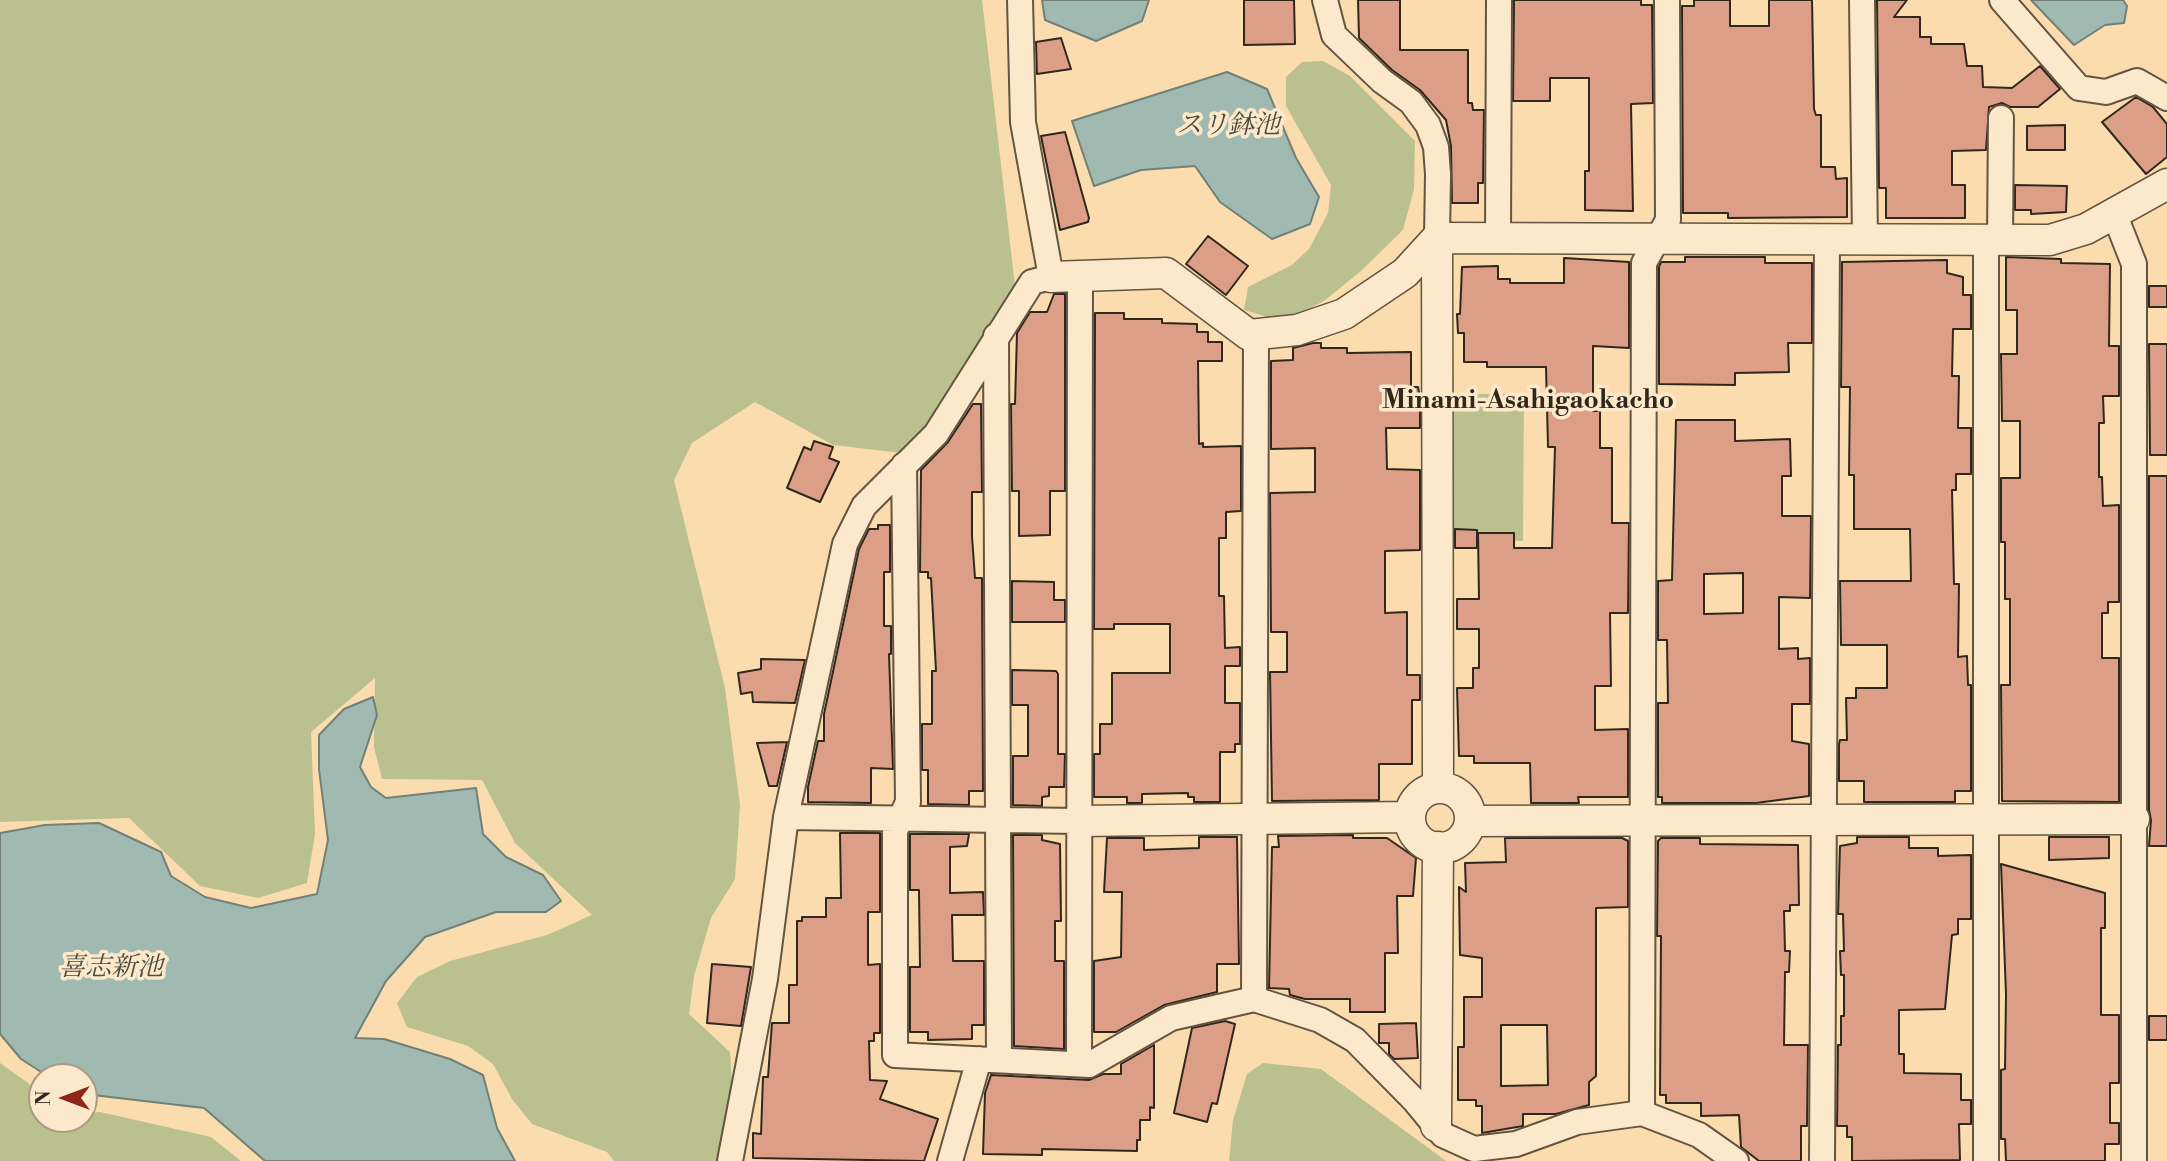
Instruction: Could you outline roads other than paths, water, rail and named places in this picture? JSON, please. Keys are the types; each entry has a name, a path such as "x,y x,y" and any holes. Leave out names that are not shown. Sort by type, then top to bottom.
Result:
{"street":[{"path":"1020,0 1023,122 1066,276 1080,821 1079,1064"},
{"path":"1325,0 1335,35 1382,81 1411,102 1428,125 1436,148 1438,787"},
{"path":"1498,238 1499,0"},
{"path":"1642,1113 1644,263 1668,220 1667,0"},
{"path":"1862,0 1865,240"},
{"path":"2002,0 2080,88 2106,92 2137,81 2167,98"},
{"path":"1986,1161 1986,820 1993,240 2001,118"},
{"path":"730,1161 765,979 786,817 845,544 864,506 936,434 1032,282 1066,276 1167,273 1249,335 1297,330 1344,314 1405,273 1437,238 2050,240 2085,229 2167,184"},
{"path":"2114,213 2134,264 2134,1161"},
{"path":"1822,1161 1828,239"},
{"path":"1254,999 1256,334"},
{"path":"950,1161 989,1060 999,820 996,336"},
{"path":"904,466 908,802 895,831 895,1055 1089,1065 1171,1018 1254,999 1320,1020 1355,1040 1415,1101 1443,1135 1474,1149 1516,1144 1577,1122 1642,1113 1699,1135 1736,1161"},
{"path":"1438,787 1461,797 1469,808 1471,821 1459,840 1450,846 1438,847 1418,838 1410,828 1408,817 1418,797 1438,787"},
{"path":"786,817 1080,821 1408,817"},
{"path":"1471,821 2134,819"},
{"path":"1436,1126 1438,847"}],"water":[{"path":"1042,0 1149,0 1142,21 1096,41 1045,20"},
{"path":"2031,0 2123,0 2127,6 2124,23 2105,25 2074,45"},
{"name":"スリ鉢池","path":"1227,72 1267,89 1296,158 1319,197 1310,224 1272,239 1220,202 1195,166 1141,170 1094,186 1072,121"},
{"name":"喜志新池","path":"373,697 377,715 360,767 371,787 386,798 476,788 483,834 506,857 543,875 561,901 546,912 496,912 425,937 386,981 355,1038 384,1039 450,1059 483,1075 497,1128 515,1161 265,1161 204,1108 98,1096 98,1063 28,1064 0,1034 0,833 45,825 99,823 161,852 171,876 205,897 251,908 317,894 328,840 319,769 319,735 344,709"}],"district":[{"name":"Minami-Asahigaokacho","path":"1528,402"}]}
